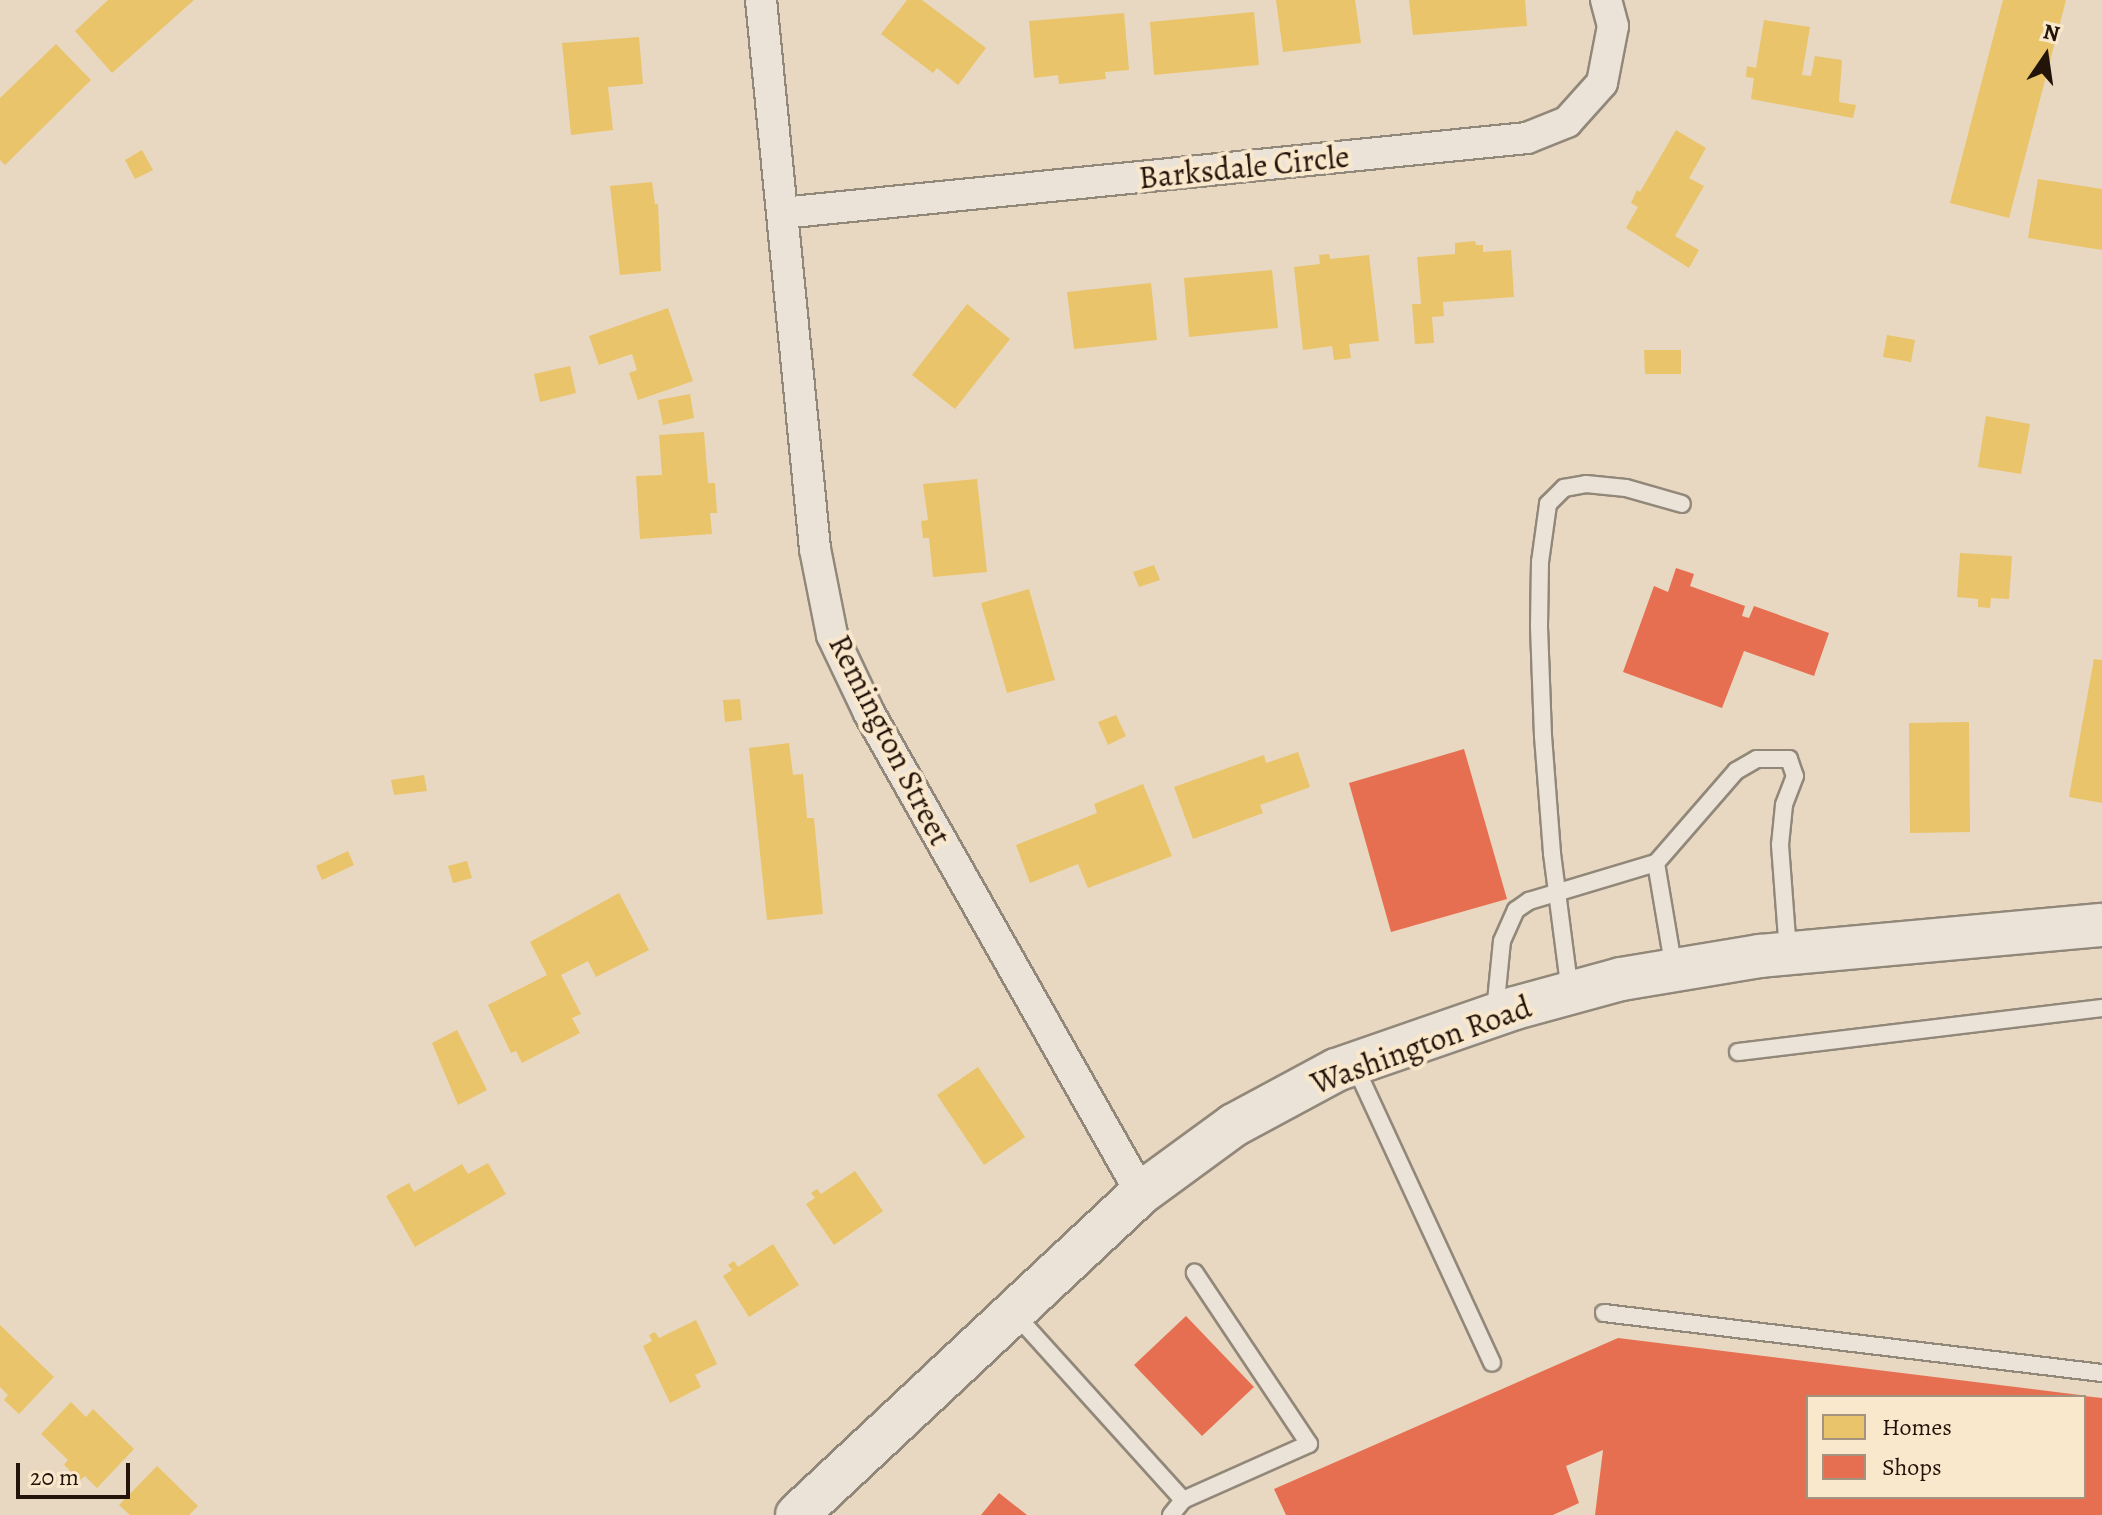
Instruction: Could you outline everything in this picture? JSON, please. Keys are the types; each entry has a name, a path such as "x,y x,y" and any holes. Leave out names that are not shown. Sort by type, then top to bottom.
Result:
{"street":[{"name":"Remington Street","path":"761,0 815,549 832,635 869,713 1141,1193"},
{"name":"Barksdale Circle","path":"782,213 1527,138 1567,122 1602,83 1613,26 1606,0"},
{"name":"Washington Road","path":"812,1510 1014,1312 1141,1193 1234,1125 1354,1064 1495,1015 1621,979 1789,954 2102,925"}],"lane":[{"path":"1570,993 1557,895 1543,736 1540,562 1548,504 1564,488 1586,484 1626,488 1682,504"},
{"path":"1495,1015 1500,954 1516,910 1529,901 1656,863 1736,771 1757,759 1789,759 1795,776 1784,805 1780,845 1789,954"},
{"path":"1656,863 1675,970"},
{"path":"1738,1052 2102,1008"},
{"path":"1354,1064 1492,1363"},
{"path":"1171,1515 1183,1500 1309,1444 1195,1273"},
{"path":"1014,1312 1183,1500"},
{"path":"1604,1313 2102,1373"}],"building: Homes":[{"path":"108,0 194,0 112,73 75,31"},
{"path":"907,0 922,0 986,48 958,85 937,68 933,73 881,34"},
{"path":"1276,0 1355,0 1361,43 1283,52"},
{"path":"1409,0 1525,0 1527,26 1413,35"},
{"path":"2003,0 2066,0 2009,218 1950,203"},
{"path":"1254,12 1259,65 1154,75 1150,22"},
{"path":"1124,13 1129,70 1105,72 1106,79 1059,84 1058,75 1034,78 1029,21"},
{"path":"1764,20 1810,27 1802,75 1811,76 1815,56 1842,60 1839,102 1856,105 1853,118 1751,99 1754,78 1746,77 1747,66 1756,68"},
{"path":"639,37 643,84 608,87 613,130 571,135 562,43"},
{"path":"56,44 91,80 5,165 0,160 0,98"},
{"path":"1676,130 1706,148 1689,178 1704,186 1675,236 1699,250 1689,268 1626,228 1638,207 1631,203 1637,190 1640,192"},
{"path":"142,150 153,170 135,179 125,160"},
{"path":"2038,179 2102,189 2102,250 2028,238"},
{"path":"652,182 655,204 658,204 661,271 620,275 610,186"},
{"path":"1475,241 1476,245 1483,245 1483,252 1511,250 1514,297 1443,302 1444,316 1432,317 1434,343 1415,344 1412,304 1421,304 1417,257 1455,254 1455,243"},
{"path":"1329,254 1330,259 1369,255 1379,341 1349,344 1351,358 1334,360 1332,346 1303,350 1294,267 1320,264 1319,255"},
{"path":"1272,270 1278,328 1189,337 1184,278"},
{"path":"1151,283 1157,340 1074,349 1067,292"},
{"path":"967,304 1010,339 955,409 912,375"},
{"path":"668,308 693,381 638,400 629,373 637,370 632,354 599,365 589,336"},
{"path":"1887,335 1915,340 1911,362 1883,357"},
{"path":"1644,350 1681,350 1681,374 1645,374"},
{"path":"570,366 576,393 540,402 534,374"},
{"path":"690,394 694,418 663,425 658,400"},
{"path":"1986,416 2030,424 2021,474 1978,467"},
{"path":"704,432 708,483 715,483 717,513 710,513 712,534 640,539 636,476 662,475 659,435"},
{"path":"977,479 987,572 933,577 929,538 923,538 921,521 928,520 923,484"},
{"path":"1960,553 2012,556 2009,599 1991,598 1990,608 1978,607 1978,599 1957,597"},
{"path":"1154,565 1160,580 1139,587 1133,572"},
{"path":"1029,589 1055,680 1007,693 981,603"},
{"path":"2094,659 2102,660 2102,803 2069,797"},
{"path":"740,699 742,720 725,722 723,700"},
{"path":"1116,715 1126,736 1108,745 1098,722"},
{"path":"1969,722 1970,832 1910,833 1909,723"},
{"path":"789,743 793,775 803,774 807,818 814,818 823,914 767,920 749,748"},
{"path":"1298,752 1310,787 1260,805 1263,813 1193,839 1174,787 1264,755 1266,763"},
{"path":"424,775 427,791 394,795 391,780"},
{"path":"1143,784 1172,856 1088,888 1078,864 1030,883 1016,845 1097,813 1094,804"},
{"path":"348,851 354,865 322,880 316,866"},
{"path":"467,861 472,878 453,883 448,866"},
{"path":"619,893 649,950 596,977 588,961 561,975 581,1014 572,1018 580,1033 522,1063 516,1051 511,1053 488,1005 547,975 530,942"},
{"path":"457,1030 487,1090 458,1105 432,1043"},
{"path":"978,1067 1025,1137 984,1165 937,1095"},
{"path":"488,1163 506,1194 415,1247 386,1196 409,1183 414,1192 462,1164 468,1174"},
{"path":"855,1171 883,1211 834,1245 806,1204 815,1198 811,1193 817,1189 821,1194"},
{"path":"773,1244 799,1285 749,1317 723,1276 732,1270 728,1265 734,1261 738,1267"},
{"path":"696,1320 717,1364 695,1375 701,1387 670,1403 643,1346 652,1341 649,1335 655,1332 659,1338"},
{"path":"0,1325 54,1377 19,1414 4,1400 8,1395 0,1387"},
{"path":"71,1402 86,1417 93,1409 134,1449 97,1488 85,1476 80,1480 64,1465 68,1460 41,1434"},
{"path":"157,1466 198,1506 189,1515 130,1515 119,1505"}],"building: Shops":[{"path":"1676,568 1694,574 1690,586 1745,606 1742,616 1749,618 1754,606 1829,633 1814,676 1744,651 1722,708 1623,672 1654,586 1668,592"},
{"path":"1464,749 1507,899 1391,932 1349,783"},
{"path":"1186,1316 1254,1387 1202,1436 1134,1365"},
{"path":"1618,1338 2080,1395 1806,1395 1806,1499 2086,1499 2086,1396 2102,1398 2102,1515 1595,1515 1603,1450 1566,1466 1579,1503 1553,1515 1286,1515 1274,1489"},
{"path":"999,1493 1027,1515 981,1515"}]}
